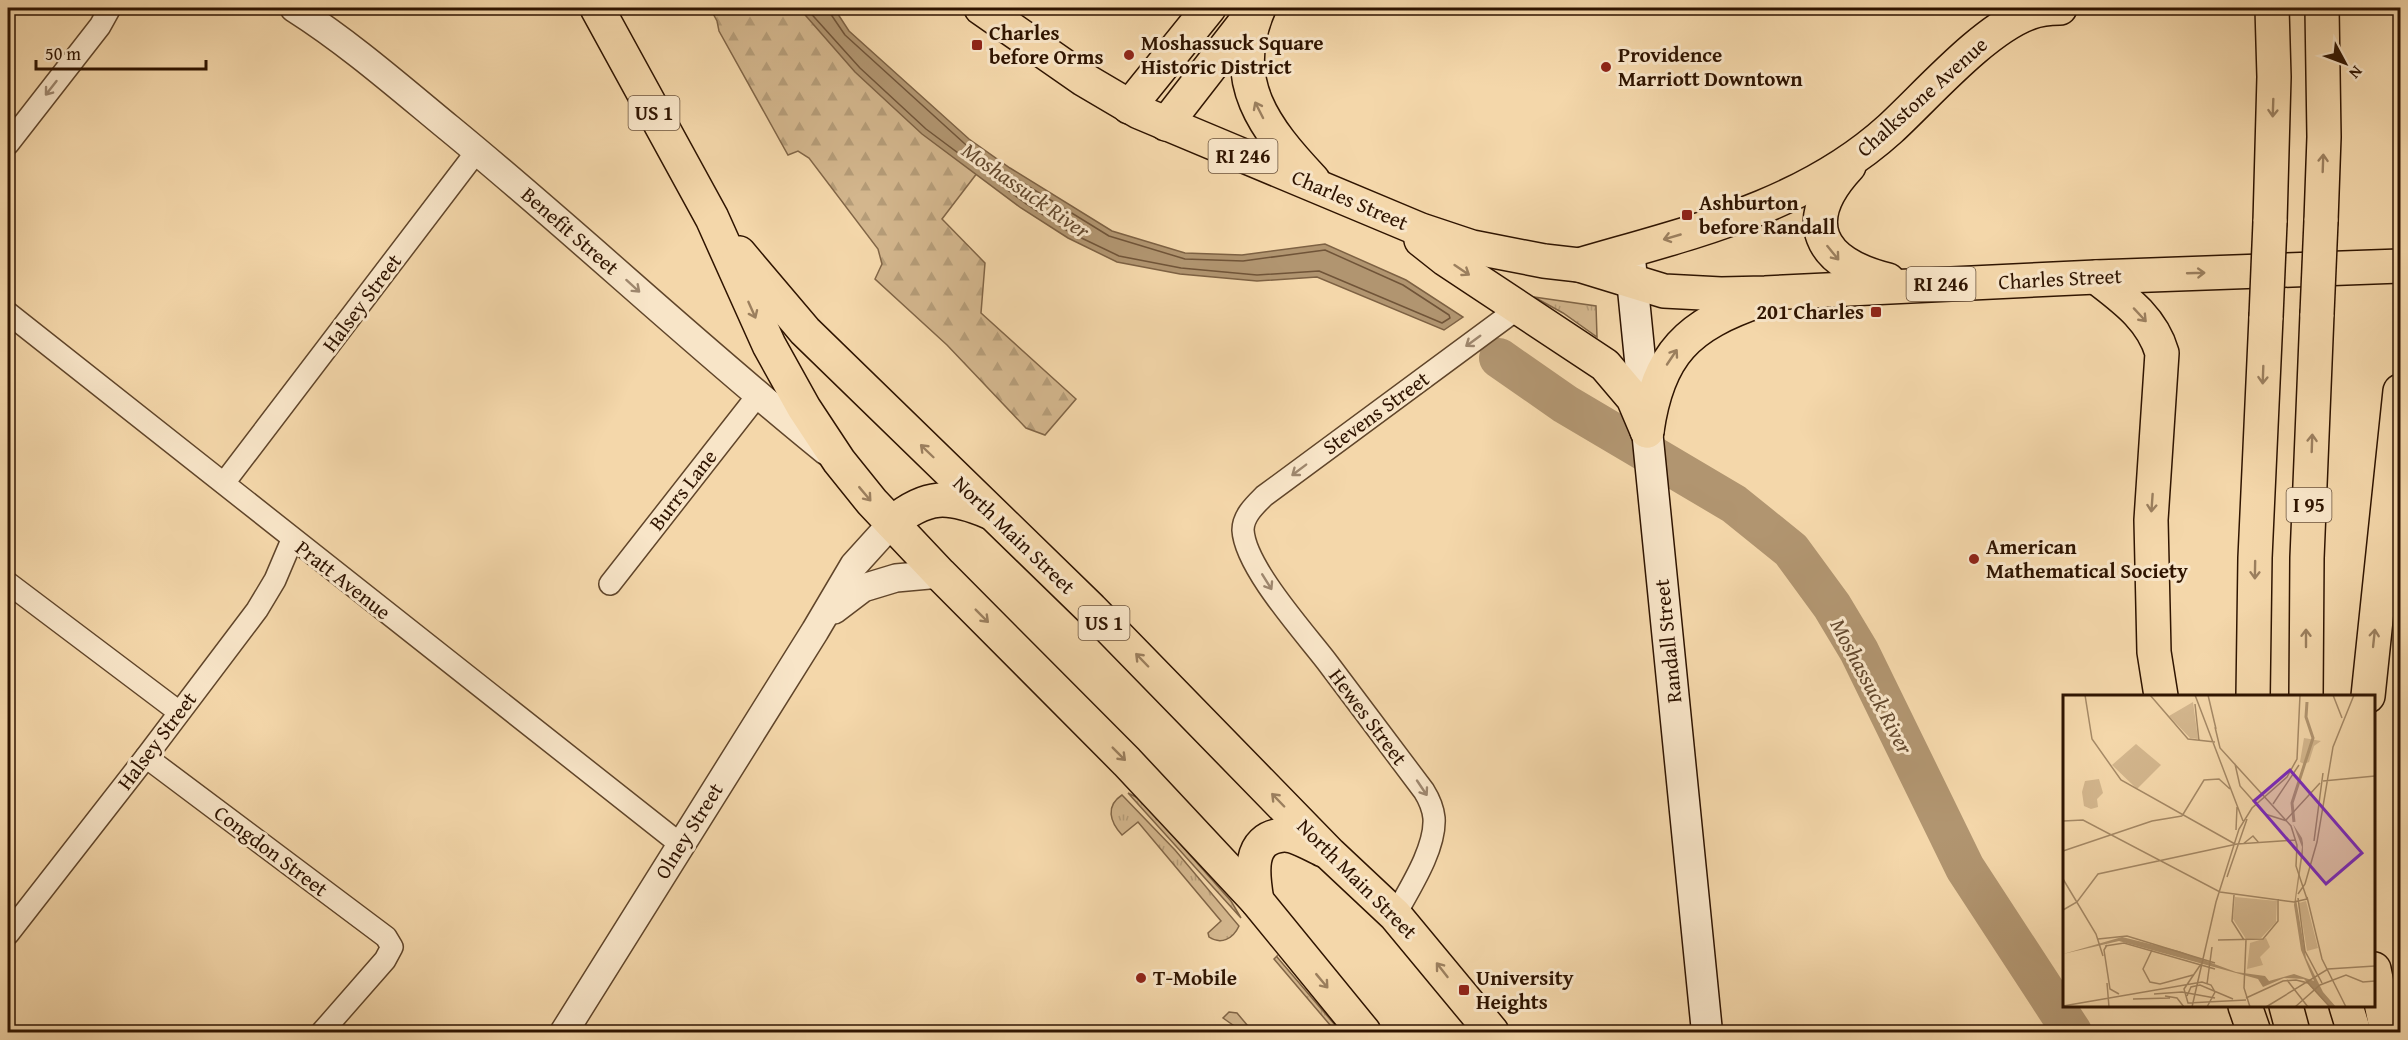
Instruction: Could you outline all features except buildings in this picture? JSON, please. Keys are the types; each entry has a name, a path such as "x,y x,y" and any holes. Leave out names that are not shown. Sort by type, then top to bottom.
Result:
{"main road":[{"name":"North Main Street","path":"597,8 712,218 769,345 804,408 839,461 892,523 940,574 1127,762 1257,901 1364,1032"},
{"name":"Charles Street","path":"981,8 1083,79 1129,107 1320,188 1400,221 1472,247 1544,261 1579,265 1664,291 1721,294 2400,266"},
{"path":"1129,107 1209,8"},
{"path":"1166,124 1258,8"},
{"path":"1258,8 1248,45 1247,73 1251,94 1273,134 1320,188"},
{"name":"Chalkstone Avenue","path":"1629,250 1735,219 1772,204 1819,179 1865,150 1983,42 2013,20 2031,12 2060,8"},
{"name":"I 95","path":"2253,695 2256,558 2270,222 2272,8"},
{"name":"I 95","path":"2306,695 2307,558 2324,137 2322,8"},
{"path":"1865,150 1846,170 1826,198 1821,224 1824,240 1832,253 1845,265 1868,275 1912,285"},
{"name":"North Main Street","path":"712,218 805,331 1091,609 1330,854 1395,915 1492,1032"},
{"path":"1400,221 1445,258 1592,354 1614,373 1633,398 1647,431"},
{"name":"Charles Street","path":"1579,265 1629,250"},
{"name":"Randall Street","path":"1629,250 1707,1032"},
{"path":"2096,277 2128,302 2144,319 2155,334 2162,353 2151,520 2154,652 2161,695"},
{"path":"1647,431 1650,410 1659,380 1672,356 1688,337 1722,315 1785,291"},
{"path":"2368,695 2400,391"},
{"path":"892,523 909,509 928,501 959,502 993,514"},
{"path":"1257,901 1252,874 1253,861 1259,848 1271,839 1284,835 1301,840 1330,854"},
{"path":"2375,978 2387,1032"},
{"path":"2246,1007 2254,1032"},
{"path":"2287,1007 2294,1032"},
{"path":"2347,1007 2354,1032"}],"street":[{"path":"8,144 99,26 110,8"},
{"name":"Benefit Street","path":"294,8 333,33 477,151 758,395 839,461"},
{"name":"Halsey Street","path":"224,483 477,151"},
{"name":"Stevens Street","path":"1243,529 1252,508 1264,496 1520,307"},
{"name":"Pratt Avenue","path":"8,313 224,483 292,540 680,844"},
{"name":"Burrs Lane","path":"610,584 758,395"},
{"name":"Olney Street","path":"564,1032 854,565 892,523"},
{"name":"Hewes Street","path":"1243,529 1250,552 1272,590 1424,791 1433,809 1434,820 1426,857 1395,915"},
{"name":"Halsey Street","path":"8,934 257,610 275,580 292,540"},
{"name":"Olney Street","path":"815,631 834,611 863,588 896,578 940,574"},
{"path":"8,583 179,712"},
{"name":"Congdon Street","path":"146,757 386,938 392,947 385,960 322,1032"}],"green space":[{"path":"710,8 811,8 984,164 942,219 985,263 981,313 1076,399 1045,435 1026,428 947,345 875,279 882,264 878,249 809,158 798,151 788,155 719,31"},
{"path":"1534,297 1596,306 1597,337 1563,313"},
{"path":"1128,793 1140,799 1231,901 1241,918"},
{"path":"1122,795 1175,850 1239,926 1230,937 1218,940 1209,937 1208,933 1221,921 1138,822 1122,835 1118,830 1112,820 1111,809"},
{"path":"1277,956 1341,1032 1336,1032 1274,959"},
{"path":"1229,1012 1237,1013 1253,1032 1235,1032 1237,1028 1223,1018"}],"water":[{"path":"799,8 834,8 849,31 969,139 1010,168 1112,231 1185,253 1242,255 1325,244 1406,280 1463,317 1444,330 1317,277 1257,281 1180,274 1117,262 1068,238 1021,208 922,134 855,72"}],"waterway":[{"name":"Moshassuck River","path":"1499,358 1565,404 1734,504 1791,550 1832,606 1859,651 1965,868 2072,1032"}],"place":[{"name":"Charles before Orms","path":"977,45"},
{"name":"Moshassuck Square Historic District","path":"1129,55"},
{"name":"Providence Marriott Downtown","path":"1606,67"},
{"name":"Ashburton before Randall","path":"1687,215"},
{"name":"201 Charles","path":"1876,312"},
{"name":"American Mathematical Society","path":"1974,559"},
{"name":"T-Mobile","path":"1141,978"},
{"name":"University Heights","path":"1464,990"}]}
